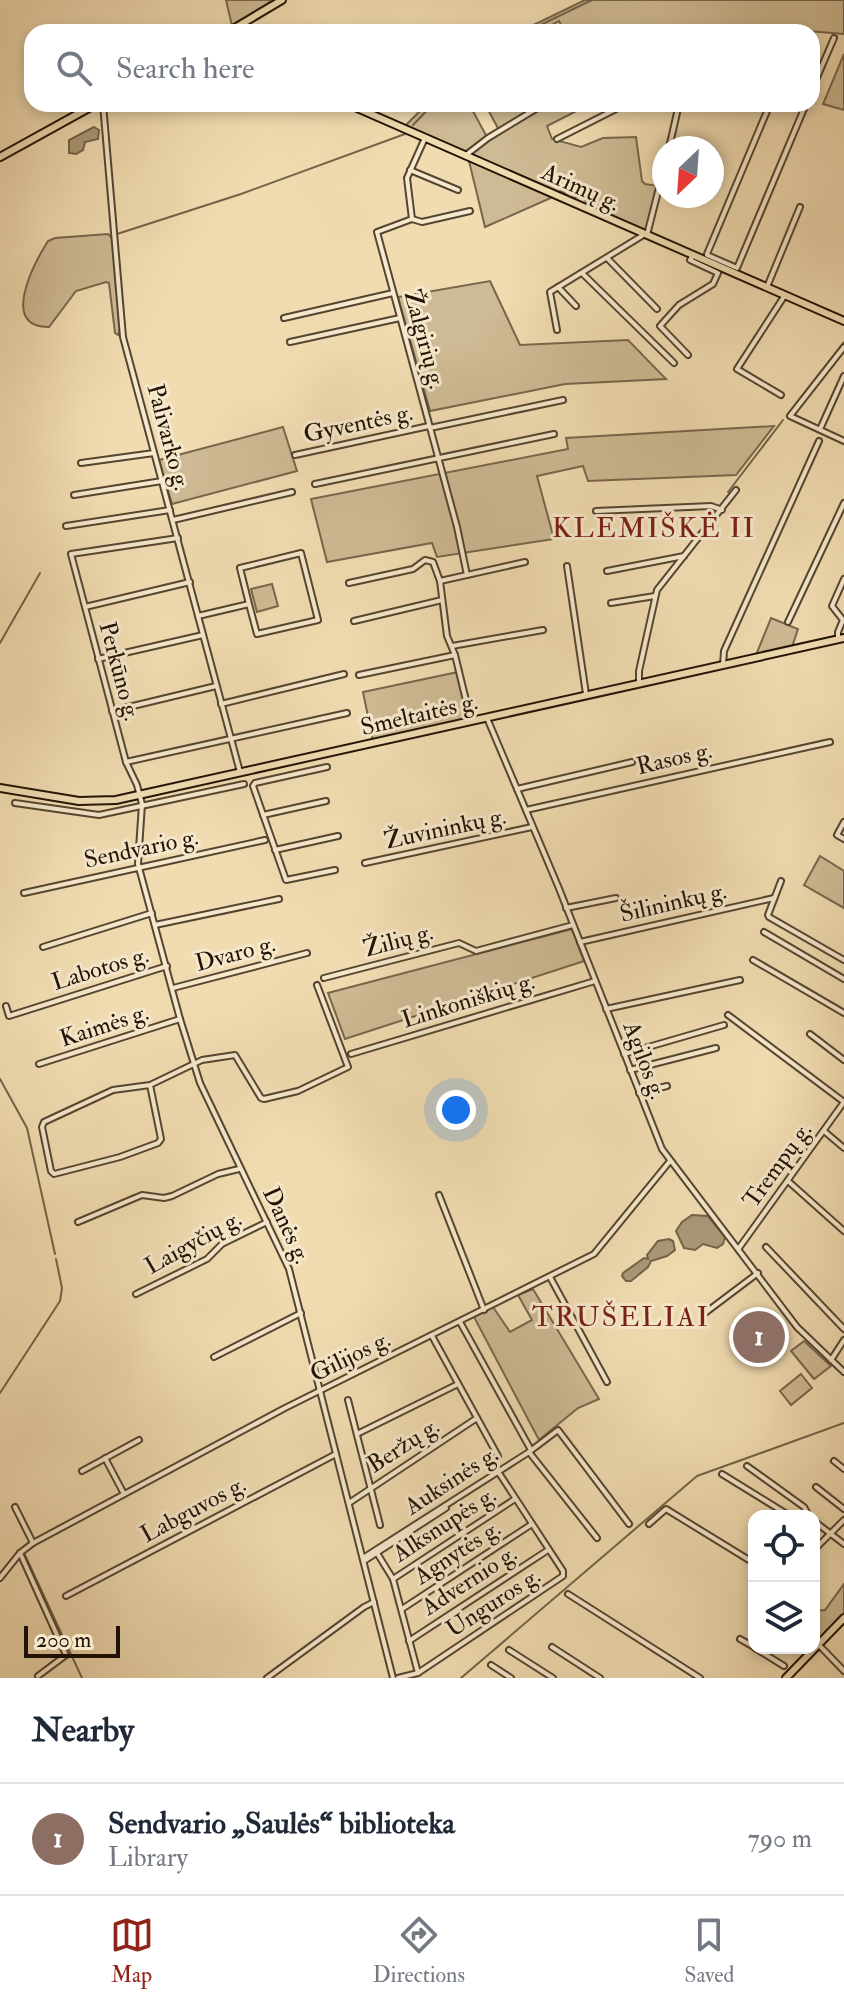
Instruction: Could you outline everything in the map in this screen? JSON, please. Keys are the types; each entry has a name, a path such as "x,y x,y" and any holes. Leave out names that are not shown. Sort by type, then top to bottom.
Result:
{"main road":[{"path":"242,24 282,0"},
{"path":"0,157 82,112"},
{"name":"Arimų g.","path":"366,112 646,235 706,258 844,321"},
{"name":"Smeltaitės g.","path":"0,788 88,802 140,794 841,638"},
{"path":"820,1642 844,1618"},
{"path":"786,1678 809,1654"}],"street":[{"path":"820,70 834,38"},
{"name":"Palivarko g.","path":"104,112 123,337 240,772"},
{"path":"466,156 531,112"},
{"path":"557,139 610,112"},
{"path":"672,136 677,112"},
{"path":"767,112 706,258 737,268 803,112"},
{"path":"425,138 407,178 412,219 422,222 470,211"},
{"path":"410,170 458,190"},
{"path":"767,287 800,207"},
{"path":"557,330 550,292 646,235 653,208"},
{"name":"Žalgirių g.","path":"412,219 377,232 457,527 467,575"},
{"path":"688,355 660,326 679,305 713,284 718,273 690,260 693,255"},
{"path":"607,258 657,309"},
{"path":"582,273 674,363"},
{"path":"558,287 576,306"},
{"path":"284,318 393,293"},
{"path":"781,395 737,369 785,295"},
{"path":"290,342 400,318"},
{"path":"844,347 790,416 844,441"},
{"path":"821,427 844,376"},
{"name":"Gyventės g.","path":"295,455 563,400"},
{"path":"315,484 554,434"},
{"path":"723,665 724,651 819,441"},
{"path":"81,463 154,453"},
{"path":"74,495 162,481"},
{"path":"639,683 655,596 736,490"},
{"path":"173,520 292,492"},
{"path":"788,622 844,503"},
{"path":"596,511 711,506 722,510"},
{"path":"66,526 170,510"},
{"name":"Perkūno g.","path":"140,794 126,762 71,554 178,538"},
{"path":"301,553 318,620 257,634 249,604 240,568 301,553"},
{"path":"607,571 687,555"},
{"path":"349,583 413,569 425,560 433,562 440,581 447,636 455,655 471,721"},
{"path":"440,581 525,562"},
{"path":"567,566 586,695"},
{"path":"841,638 838,632 843,620 832,606 844,579"},
{"path":"85,607 190,582"},
{"path":"611,603 655,596"},
{"path":"354,621 442,600"},
{"path":"198,616 249,604"},
{"path":"452,646 543,630"},
{"path":"98,659 203,635"},
{"path":"359,675 455,655"},
{"path":"221,704 344,674"},
{"path":"112,711 216,686"},
{"path":"126,762 347,713"},
{"name":"Agilos g.","path":"487,717 655,1133 670,1161 797,1327 844,1372"},
{"name":"Rasos g.","path":"526,810 830,742"},
{"path":"293,760 296,774"},
{"path":"517,789 632,762"},
{"path":"327,767 255,783 253,786 286,880 335,870"},
{"path":"15,803 95,816 244,784"},
{"name":"Danės g.","path":"140,794 139,867 180,1019 193,1063 239,1169 289,1269 396,1678"},
{"path":"263,815 326,801"},
{"path":"844,822 837,835 844,839"},
{"name":"Žuvininkų g.","path":"365,863 532,827"},
{"path":"275,850 338,836"},
{"name":"Sendvario g.","path":"24,893 265,840"},
{"path":"781,881 769,917 844,960"},
{"path":"566,908 616,898"},
{"name":"Šilininkų g.","path":"580,942 774,898"},
{"path":"155,925 279,899"},
{"path":"43,947 152,913"},
{"name":"Žilių g.","path":"324,978 459,943 476,951 573,925"},
{"path":"764,932 844,979"},
{"name":"Dvaro g.","path":"173,988 307,953"},
{"path":"753,960 844,1013"},
{"name":"Labotos g.","path":"6,1006 9,1016 167,966"},
{"path":"606,1009 740,980"},
{"name":"Linkoniškių g.","path":"351,1054 595,981"},
{"path":"150,1085 161,1139 158,1143 83,1167 54,1174 51,1171 42,1127 44,1122 113,1090 150,1085 193,1063 235,1055 264,1099 298,1091 348,1067 317,985"},
{"path":"728,1015 844,1102"},
{"name":"Kaimės g.","path":"39,1064 180,1019"},
{"path":"624,1054 724,1025"},
{"path":"810,1034 844,1060"},
{"path":"630,1070 716,1048"},
{"path":"639,1093 667,1086"},
{"name":"Trempų g.","path":"739,1248 844,1102"},
{"path":"824,1131 844,1148"},
{"name":"Gilijos g.","path":"0,1578 20,1553 33,1543 321,1390 594,1254 670,1161"},
{"path":"78,1222 142,1195 172,1196 218,1174 239,1169"},
{"path":"788,1181 844,1231"},
{"path":"439,1195 484,1310"},
{"name":"Laigyčių g.","path":"136,1294 207,1259 222,1244 267,1222"},
{"path":"766,1247 844,1329"},
{"path":"705,1313 758,1273"},
{"path":"550,1277 607,1382"},
{"path":"214,1357 301,1313"},
{"path":"460,1322 530,1451 597,1538"},
{"path":"432,1336 498,1456"},
{"path":"831,1360 844,1340"},
{"path":"357,1434 458,1384"},
{"path":"348,1400 380,1525"},
{"name":"Beržų g.","path":"349,1503 477,1418"},
{"name":"Auksinės g.","path":"364,1560 558,1430 629,1524"},
{"path":"82,1471 139,1440"},
{"name":"Labguvos g.","path":"66,1596 336,1454"},
{"path":"105,1458 124,1494"},
{"path":"834,1461 844,1469"},
{"path":"364,1560 511,1466"},
{"path":"747,1466 806,1510"},
{"path":"499,1473 549,1550"},
{"path":"722,1474 780,1510"},
{"path":"816,1487 844,1509"},
{"name":"Alksnupės g.","path":"393,1579 515,1499"},
{"path":"15,1507 33,1543"},
{"path":"649,1524 666,1509 748,1559"},
{"path":"820,1544 844,1520"},
{"name":"Agnytės g.","path":"402,1609 532,1524"},
{"path":"820,1525 844,1544"},
{"name":"Unguros g.","path":"396,1678 418,1673 563,1576 549,1550"},
{"name":"Advernio g.","path":"409,1641 549,1550"},
{"path":"20,1553 66,1655 38,1676"},
{"path":"377,1553 393,1579 418,1673"},
{"path":"568,1594 700,1678"},
{"path":"267,1678 374,1602"},
{"path":"740,1639 748,1644"},
{"path":"820,1646 844,1671"},
{"path":"552,1647 600,1678"},
{"path":"509,1650 553,1678"},
{"path":"764,1654 784,1666"},
{"path":"491,1665 511,1678"}],"shaded area":[{"path":"226,0 273,0 235,24 232,24"},
{"path":"585,0 844,0 844,34 820,32 820,24 561,24 559,21 536,24"},
{"path":"844,54 844,110 823,104"},
{"path":"419,112 473,112 487,137 464,152 405,126"},
{"path":"489,112 574,112 547,126 552,139 581,147 603,138 636,137 642,181 652,185 652,208 646,231 594,208 581,197 570,198 562,191 469,155 500,132"},
{"path":"94,127 99,130 98,139 85,142 83,150 76,154 69,153 69,140"},
{"path":"469,161 553,197 485,227"},
{"path":"108,234 112,238 121,328 118,335 115,333 109,283 106,282 76,291 49,327 34,325 26,317 24,293 48,241"},
{"path":"490,281 520,345 628,340 666,379 565,384 430,411 398,297"},
{"path":"774,426 736,475 588,481 583,466 537,476 554,539 437,557 432,543 327,562 311,499 568,449 566,438"},
{"path":"283,427 297,471 172,504 159,460"},
{"path":"272,584 278,606 257,612 251,589"},
{"path":"771,618 798,629 792,647 756,655"},
{"path":"458,672 470,719 373,741 363,692"},
{"path":"820,856 844,871 844,908 804,885"},
{"path":"572,929 584,961 345,1039 328,993"},
{"path":"692,1215 708,1216 725,1237 723,1244 717,1248 703,1244 695,1250 684,1248 676,1231"},
{"path":"658,1241 673,1241 675,1250 651,1261 631,1281 626,1281 623,1273 644,1258 648,1259 647,1255"},
{"path":"533,1289 599,1399 578,1408 539,1440 474,1317 493,1307 510,1332 532,1320 518,1295"},
{"path":"804,1341 831,1366 814,1379 791,1351"},
{"path":"801,1374 812,1388 791,1405 780,1391"},
{"path":"844,1584 844,1614 820,1639 820,1610 825,1610"}],"waterway":[{"path":"542,24 592,0"},
{"path":"413,125 425,112"},
{"path":"117,234 241,194 405,134"},
{"path":"788,414 844,342"},
{"path":"728,492 783,420"},
{"path":"0,643 40,573"},
{"path":"0,1079 27,1128 55,1254"},
{"path":"0,1393 60,1301 62,1288 56,1259"},
{"path":"461,1678 697,1476 844,1423"},
{"path":"25,1555 82,1678"}],"place":[{"name":"Sendvario „Saulės“ biblioteka","path":"759,1337"}],"district":[{"name":"KLEMIŠKĖ II","path":"654,527"},
{"name":"TRUŠELIAI","path":"621,1316"}]}
